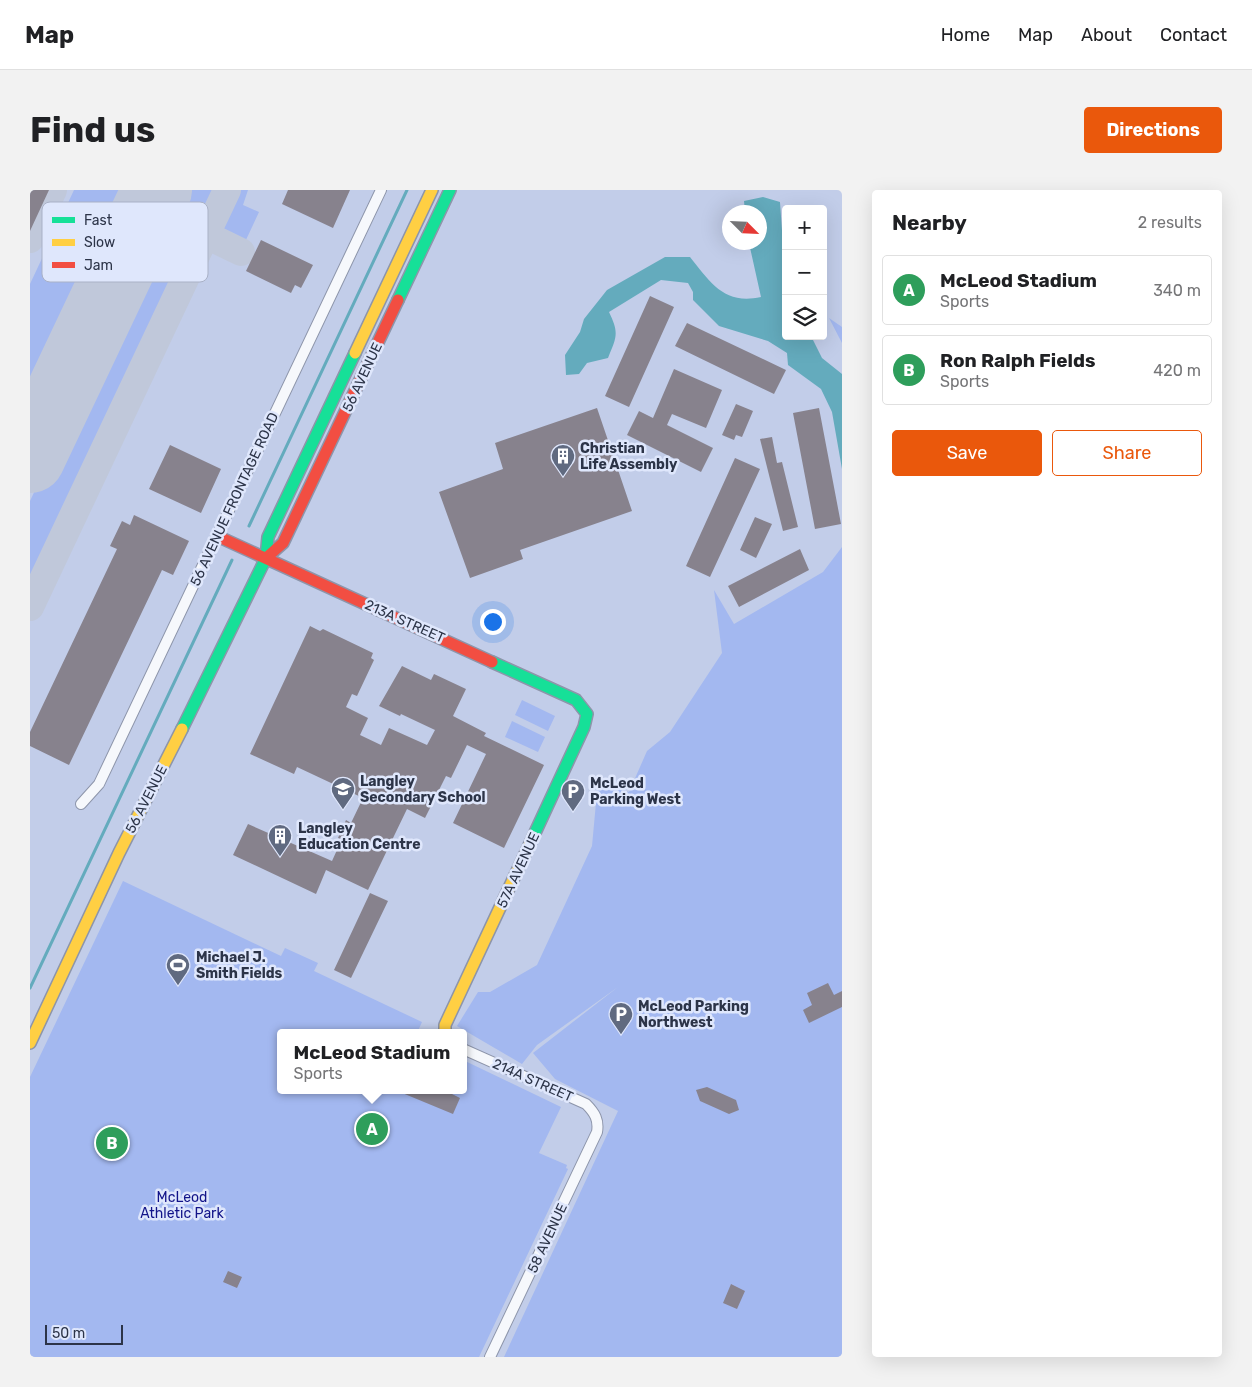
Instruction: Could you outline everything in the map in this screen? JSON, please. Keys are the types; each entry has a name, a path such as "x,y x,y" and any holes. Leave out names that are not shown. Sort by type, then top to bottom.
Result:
{"main road":[{"name":"56 AVENUE","path":"30,1043 119,853 266,558 268,537 432,190"},
{"name":"56 AVENUE","path":"266,558 283,543 450,190"},
{"path":"406,246 417,261"},
{"name":"213A STREET","path":"217,536 576,700 585,709 586,714"},
{"name":"57A AVENUE","path":"445,1029 584,727 586,714"}],"street":[{"name":"56 AVENUE FRONTAGE ROAD","path":"81,804 98,784 380,190"},
{"name":"214A STREET","path":"467,1051 586,1104 597,1118"},
{"name":"58 AVENUE","path":"490,1357 597,1132 597,1118"}],"green space":[{"path":"74,190 137,190 131,202 68,202"},
{"path":"177,190 221,190 208,217 208,202 171,202"},
{"path":"238,190 248,190 243,205 259,212 245,242 239,245 217,235"},
{"path":"42,258 42,282 93,282 30,416 30,284"},
{"path":"134,282 178,282 30,594 30,501"},
{"path":"829,318 842,327 842,343"},
{"path":"842,547 842,1357 504,1357 618,1111 555,1079 533,1053 618,987 537,1045 522,1064 467,1032 467,1029 457,1026 478,992 490,992 537,965 592,846 598,781 629,792 647,751 670,732 722,653 714,590 734,624 823,572"},
{"path":"522,700 555,716 548,731 515,715"},
{"path":"512,721 545,737 538,752 505,737"},
{"name":"McLeod Athletic Park","path":"123,881 281,956 285,948 318,963 314,971 422,1022 419,1029 277,1029 277,1094 467,1094 467,1062 561,1107 539,1153 567,1165 566,1168 568,1169 479,1357 30,1357 30,1077"}],"shaded area":[{"path":"763,197 780,202 782,230 782,340 813,340 822,358 842,374 842,469 832,412 821,389 788,365 787,353 768,341 719,326 693,300 693,292 688,283 661,280 609,312 616,335 608,358 587,363 579,374 566,375 565,355 580,332 584,319 607,290 665,257 690,257 712,283 728,295 748,299 761,297 751,250 767,250 767,205 744,205 744,201"}],"building":[{"path":"30,190 49,190 42,202 30,231"},
{"path":"288,190 350,190 333,228 282,204"},
{"path":"261,240 313,265 301,288 295,285 291,293 246,271"},
{"path":"650,296 674,307 629,407 605,396"},
{"path":"687,323 786,370 774,394 675,346"},
{"path":"674,369 722,390 706,428 672,414 667,425 713,448 701,472 627,435 639,411 653,418"},
{"path":"736,404 753,411 742,437 736,435 734,440 722,435"},
{"name":"Christian Life Assembly","path":"597,408 632,511 520,550 523,559 470,578 439,492 503,469 495,443"},
{"path":"819,408 841,524 815,529 793,413"},
{"path":"772,437 777,463 782,462 798,527 783,531 760,439"},
{"path":"170,445 221,469 201,513 149,489"},
{"path":"735,458 760,469 710,577 686,566"},
{"path":"134,515 189,541 173,575 162,570 69,765 30,746 30,732 117,549 110,546 122,521 130,525"},
{"path":"755,517 772,524 756,558 740,550"},
{"path":"800,549 809,570 739,607 728,586"},
{"path":"310,626 320,631 323,629 373,653 371,658 374,660 357,696 352,694 346,707 368,718 360,735 381,745 389,728 427,745 435,730 379,706 402,666 431,680 434,674 466,689 453,716 486,733 484,736 544,765 504,848 453,823 486,754 467,745 451,778 446,776 425,818 407,809 368,890 326,870 316,894 233,855 248,824 332,861 342,839 338,838 346,820 351,823 363,798 297,767 294,774 250,754"},
{"path":"370,893 388,901 351,978 334,970"},
{"path":"828,983 834,995 842,991 842,1007 809,1023 803,1010 812,1005 807,993"},
{"path":"707,1087 736,1100 739,1110 729,1114 700,1101 696,1090"},
{"path":"405,1094 452,1094 460,1098 453,1114"},
{"path":"228,1271 242,1277 237,1288 223,1282"},
{"path":"731,1284 745,1291 737,1309 723,1303"}],"waterway":[{"path":"249,526 407,190"},
{"path":"30,988 232,560"}],"taxiway":[{"path":"47,202 53,190"},
{"path":"208,230 227,190"},
{"path":"30,239 42,213"},
{"path":"208,236 241,252"},
{"path":"30,607 184,282"}],"runway":[{"path":"151,202 157,190"},
{"path":"30,458 113,282"}],"traffic: fast":[{"path":"398,300 450,190"},
{"path":"182,729 266,558 268,537 355,353"},
{"path":"492,662 576,700 587,714 584,727 533,837"}],"traffic: slow":[{"path":"355,353 432,190"},
{"path":"30,1043 119,853 182,729"},
{"path":"445,1029 445,1025 533,837"}],"traffic: jam":[{"path":"266,558 283,543 398,300"},
{"path":"217,536 492,662"}],"place":[{"name":"Christian Life Assembly","path":"563,477"},
{"name":"Langley Secondary School","path":"343,810"},
{"name":"McLeod Parking West","path":"573,812"},
{"name":"Langley Education Centre","path":"280,857"},
{"name":"Michael J. Smith Fields","path":"178,986"},
{"name":"McLeod Parking Northwest","path":"621,1035"},
{"name":"McLeod Stadium","path":"372,1129"},
{"name":"Ron Ralph Fields","path":"112,1143"}]}
